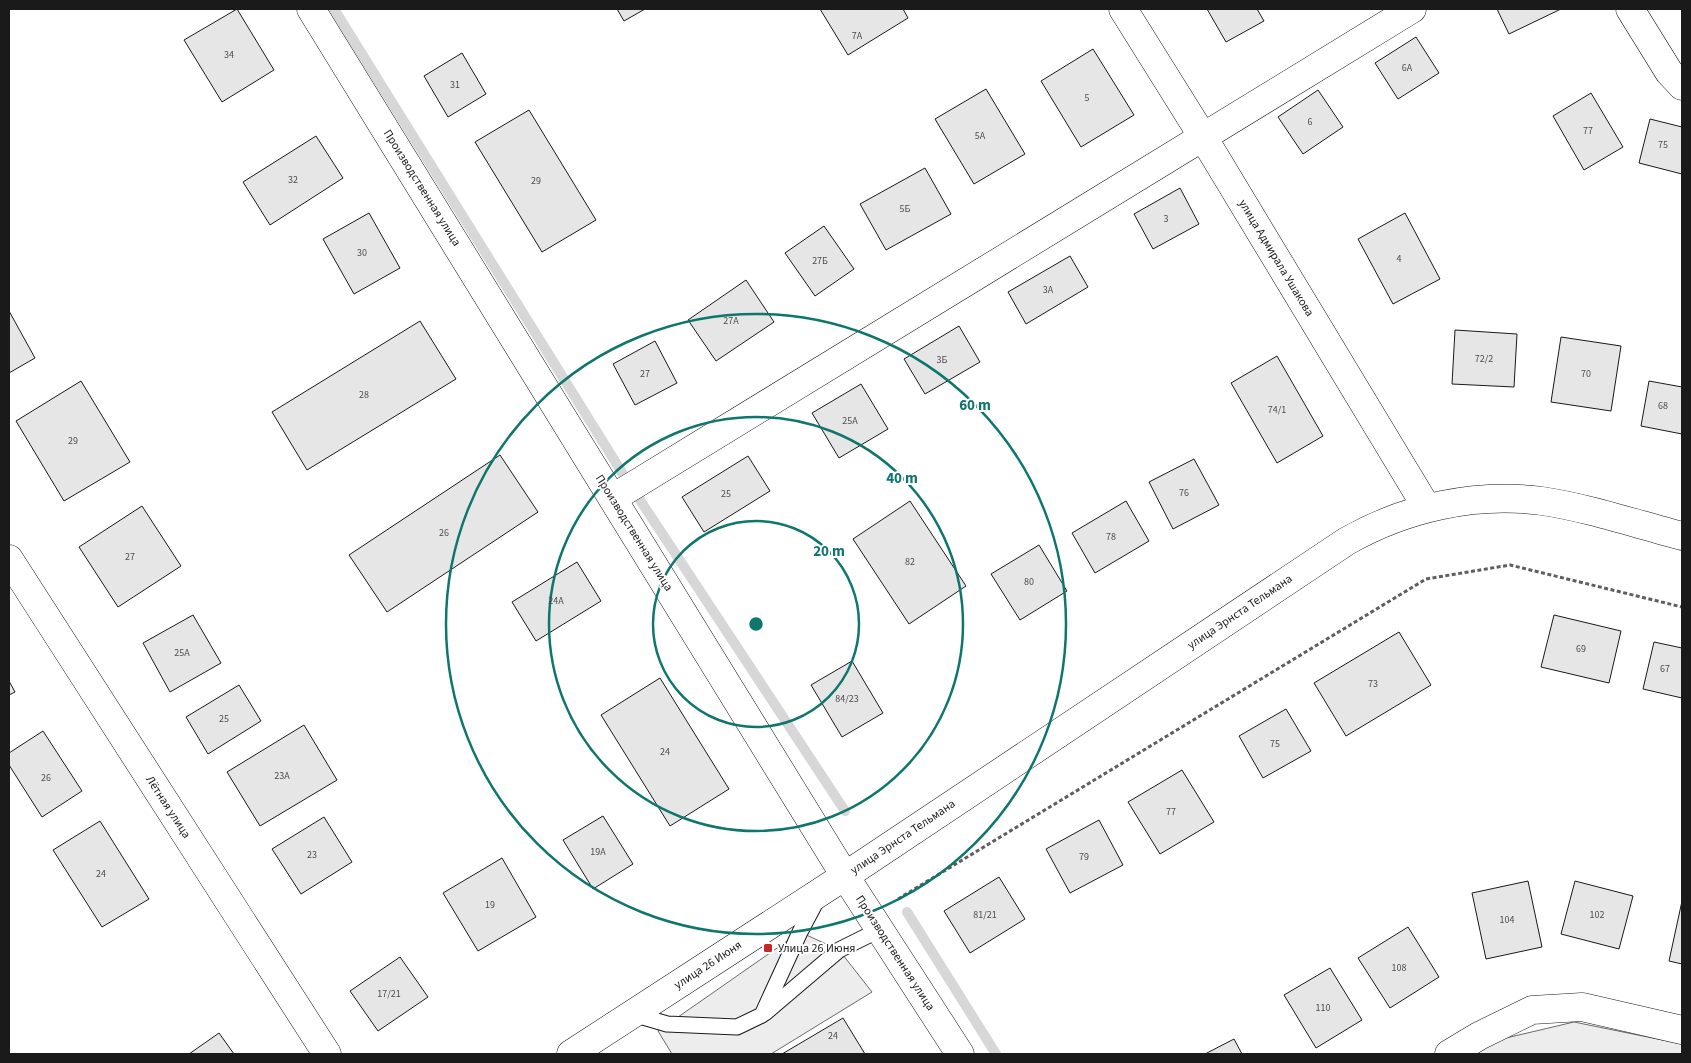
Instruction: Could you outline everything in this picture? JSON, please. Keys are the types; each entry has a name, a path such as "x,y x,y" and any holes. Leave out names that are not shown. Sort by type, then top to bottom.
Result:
{"street":[{"name":"Производственная улица","path":"312,9 845,876 960,1054"},
{"name":"улица Адмирала Ушакова","path":"1123,9 1203,137 1427,508"},
{"path":"613,498 1412,9"},
{"path":"1630,9 1669,72 1682,86"},
{"name":"улица Эрнста Тельмана","path":"845,876 1347,541 1380,524 1427,508 1470,501 1527,500 1570,506 1682,536"},
{"name":"Лётная улица","path":"9,559 327,1054"},
{"name":"улица 26 Июня","path":"571,1054 845,876"},
{"path":"1449,1054 1479,1036 1532,1010 1582,1007 1682,1030"}],"lane":[{"path":"762,1015 800,932 822,890"},
{"path":"633,1014 667,1024 737,1027 762,1015 839,950 875,923"}],"path":[{"path":"875,923 1426,579 1510,565 1682,607"}],"shaded area":[{"path":"800,932 839,950 872,992 771,1054 672,1054 658,1031"},
{"path":"1574,1022 1682,1044 1682,1054 1470,1054 1489,1042"}],"building":[{"path":"237,9 274,70 222,102 184,40"},
{"path":"617,9 645,9 624,21"},
{"path":"820,9 903,9 908,18 848,55"},
{"path":"1207,9 1257,9 1264,21 1226,42"},
{"path":"1497,9 1561,9 1509,34"},
{"path":"1416,37 1439,73 1398,99 1375,63"},
{"path":"1093,49 1134,115 1081,147 1041,81"},
{"path":"462,53 486,94 448,117 424,76"},
{"path":"986,89 1025,154 974,184 935,119"},
{"path":"1318,90 1343,127 1303,154 1278,117"},
{"path":"1591,93 1623,147 1584,170 1553,116"},
{"path":"529,110 596,220 542,252 475,142"},
{"path":"1650,119 1682,127 1682,174 1639,163"},
{"path":"316,136 343,178 270,225 243,182"},
{"path":"925,168 951,214 886,250 860,204"},
{"path":"1180,188 1199,224 1153,249 1134,214"},
{"path":"369,213 400,268 354,294 323,239"},
{"path":"1405,213 1440,279 1393,304 1358,239"},
{"path":"824,226 854,269 815,296 785,253"},
{"path":"1070,256 1088,287 1026,324 1008,292"},
{"path":"746,280 774,322 716,361 688,320"},
{"path":"9,311 35,358 9,373"},
{"path":"420,321 456,379 307,470 272,412"},
{"path":"959,326 980,362 925,394 904,359"},
{"path":"1455,330 1517,334 1514,387 1452,384"},
{"path":"1561,337 1621,346 1611,411 1551,402"},
{"path":"655,341 677,383 635,405 613,364"},
{"path":"1277,356 1323,436 1277,463 1231,383"},
{"path":"81,381 130,462 64,501 16,421"},
{"path":"1649,381 1682,387 1682,434 1641,426"},
{"path":"861,384 888,429 839,458 812,413"},
{"path":"500,455 538,512 387,612 349,555"},
{"path":"748,456 770,491 704,532 682,497"},
{"path":"1194,459 1219,505 1173,529 1149,482"},
{"path":"910,501 966,586 909,624 853,539"},
{"path":"1126,501 1149,541 1095,573 1072,533"},
{"path":"142,506 181,566 118,607 79,547"},
{"path":"1039,545 1067,591 1020,620 991,574"},
{"path":"577,562 601,601 536,641 512,602"},
{"path":"193,615 221,663 170,692 143,643"},
{"path":"1554,615 1621,631 1609,683 1541,667"},
{"path":"1399,632 1431,685 1346,736 1314,683"},
{"path":"1654,642 1682,648 1682,698 1643,689"},
{"path":"852,661 883,713 842,737 811,685"},
{"path":"660,678 729,789 670,826 601,715"},
{"path":"9,681 15,692 9,695"},
{"path":"239,685 261,721 208,754 186,717"},
{"path":"1286,709 1311,751 1263,778 1239,736"},
{"path":"304,725 337,780 260,826 227,772"},
{"path":"43,731 82,791 42,817 9,765 9,753"},
{"path":"1182,770 1214,822 1160,854 1128,802"},
{"path":"603,816 633,864 593,889 563,840"},
{"path":"324,817 352,862 301,894 272,849"},
{"path":"1099,820 1123,865 1070,893 1046,849"},
{"path":"100,821 149,899 102,927 53,850"},
{"path":"502,858 536,917 478,951 443,893"},
{"path":"999,877 1025,919 970,953 944,911"},
{"path":"1528,881 1542,947 1486,959 1472,893"},
{"path":"1575,881 1633,896 1619,949 1561,934"},
{"path":"1682,901 1682,964 1669,961"},
{"path":"1408,927 1439,977 1390,1008 1358,958"},
{"path":"400,957 428,997 378,1031 350,991"},
{"path":"1330,968 1362,1020 1316,1048 1284,995"},
{"path":"843,1018 865,1054 782,1054"},
{"path":"219,1033 234,1054 189,1054"},
{"path":"1234,1039 1242,1054 1205,1054"}],"waterway":[{"path":"334,9 626,479"},
{"path":"638,497 845,811"},
{"path":"907,912 996,1054"}],"place":[{"name":"Улица 26 Июня","path":"768,948"}]}
